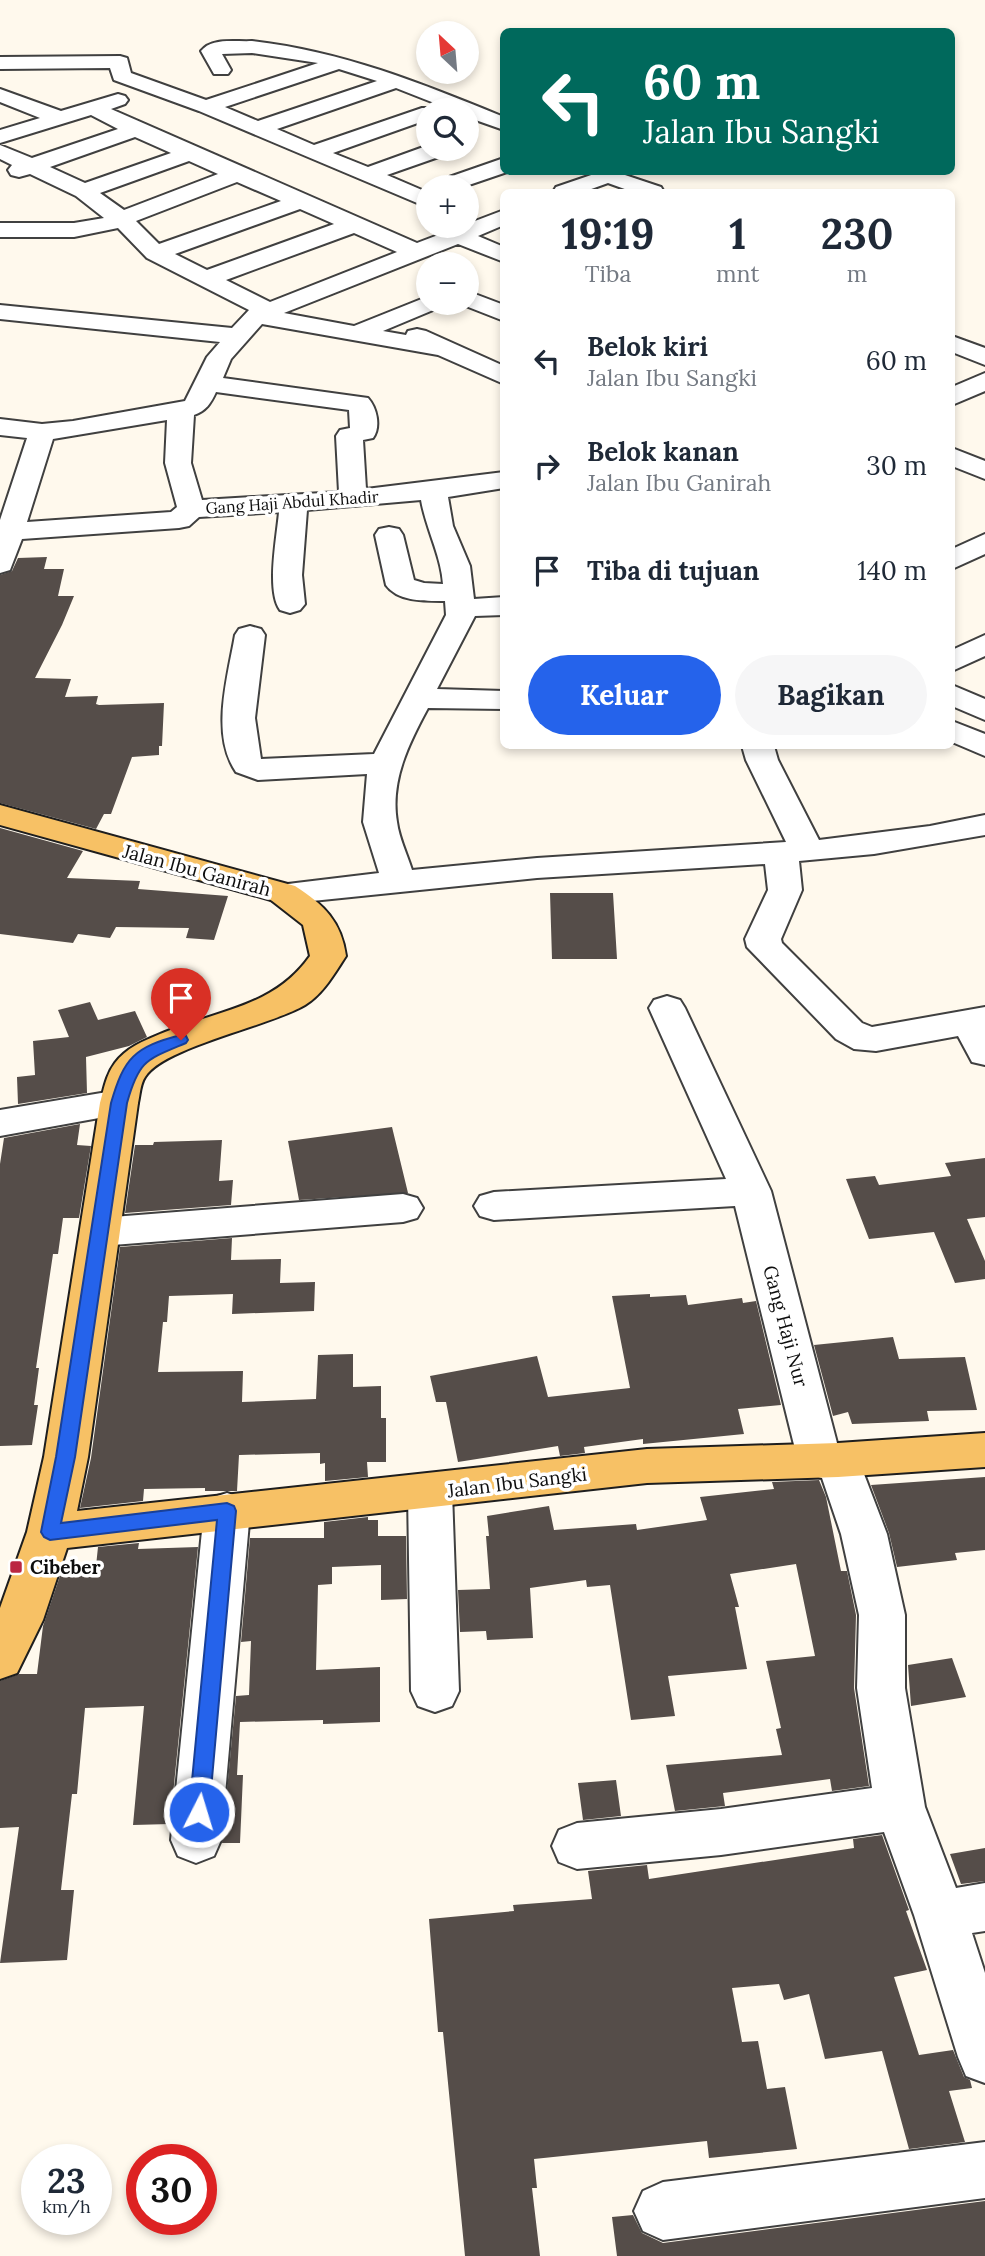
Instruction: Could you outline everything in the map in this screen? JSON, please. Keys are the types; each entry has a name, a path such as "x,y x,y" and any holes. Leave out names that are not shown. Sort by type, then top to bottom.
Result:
{"main road":[{"name":"Jalan Ibu Ganirah","path":"0,815 283,893 312,913 326,932 328,956 315,976 293,996 264,1011 148,1053 128,1072 119,1103 66,1457 50,1532 19,1620 0,1659"},
{"name":"Jalan Ibu Sangki","path":"50,1532 647,1466 829,1460 985,1450"}],"street":[{"path":"0,137 287,49 394,82 420,98"},
{"path":"0,63 111,60 120,62 121,76 194,76"},
{"path":"206,107 338,63"},
{"path":"194,76 206,107 416,194"},
{"path":"257,129 394,82"},
{"path":"1,103 59,118"},
{"path":"1,103 29,127"},
{"path":"93,108 191,153 246,165 299,202 415,251"},
{"path":"0,230 74,230 122,220 246,165 416,116"},
{"path":"479,118 500,123"},
{"path":"480,134 500,126"},
{"path":"0,176 136,130"},
{"path":"0,151 84,191 122,220 155,253 206,279 261,313 440,348"},
{"path":"84,191 191,153"},
{"path":"368,175 416,157"},
{"path":"476,175 500,166"},
{"path":"572,189 608,176 645,189"},
{"path":"155,253 299,202"},
{"path":"479,224 500,249"},
{"path":"206,279 354,225"},
{"path":"0,427 42,432 193,407 199,401 220,357 236,336 261,313 446,238"},
{"path":"482,283 500,308"},
{"path":"358,333 416,308"},
{"path":"0,312 236,336"},
{"path":"386,320 500,374"},
{"path":"955,344 985,357"},
{"path":"955,396 985,382"},
{"path":"206,383 354,401 362,407 364,432 349,436 353,499"},
{"path":"181,411 177,463 191,509"},
{"path":"0,564 6,532 42,432"},
{"path":"956,457 985,446"},
{"path":"956,457 985,471"},
{"name":"Gang Haji Abdul Khadir","path":"6,532 179,520 191,509 294,505 433,491 500,481"},
{"path":"399,882 380,822 381,779 395,740 461,615 456,565 439,526 433,491"},
{"path":"290,604 288,575 294,505"},
{"path":"389,535 401,585 420,592 500,605"},
{"path":"955,558 985,543"},
{"path":"250,635 239,716 243,755 247,765 258,770 387,763"},
{"path":"955,660 985,644"},
{"path":"955,696 985,711"},
{"path":"419,698 500,700"},
{"path":"955,731 985,746"},
{"path":"759,749 794,851 785,890 762,939 765,947 849,1031 867,1040 980,1031"},
{"path":"283,893 537,868 794,851 935,835 985,825"},
{"name":"Gang Haji Nur","path":"667,1008 751,1191 829,1460 864,1534 882,1615 881,1688 900,1807 963,1911 985,2057"},
{"path":"0,1123 119,1103"},
{"path":"494,1206 751,1191"},
{"path":"100,1232 403,1208"},
{"path":"430,1492 435,1691"},
{"path":"197,1840 227,1511"},
{"path":"577,1846 721,1832 900,1807"},
{"path":"663,2211 985,2170"}],"building":[{"path":"47,557 44,569 64,569 58,596 74,596 35,678 71,679 65,697 98,696 96,704 99,705 164,703 162,746 159,746 159,755 132,757 111,814 104,814 96,829 0,803 0,575 12,571 18,558"},
{"path":"0,828 83,851 67,878 140,881 138,889 228,896 214,940 186,938 189,928 116,927 110,938 78,934 73,943 0,934"},
{"path":"550,893 613,893 617,959 552,959"},
{"path":"90,1002 98,1020 135,1011 147,1037 129,1046 86,1057 87,1093 18,1104 17,1077 35,1075 33,1041 69,1037 58,1010"},
{"path":"80,1124 77,1145 91,1146 79,1218 63,1218 58,1254 53,1254 36,1368 39,1368 34,1405 38,1405 32,1445 0,1446 0,1164 4,1138"},
{"path":"392,1127 408,1193 299,1200 288,1141"},
{"path":"222,1140 219,1181 233,1180 231,1205 125,1213 135,1145"},
{"path":"985,1158 985,1217 967,1219 985,1261 985,1279 955,1283 934,1232 869,1239 846,1179 875,1176 879,1185 951,1176 945,1163"},
{"path":"232,1238 231,1260 281,1259 280,1283 315,1282 314,1311 232,1314 233,1294 169,1296 167,1322 163,1322 158,1372 243,1371 242,1402 316,1399 318,1355 353,1354 353,1387 381,1386 381,1418 386,1418 386,1462 367,1462 368,1477 325,1481 325,1463 320,1464 320,1453 239,1455 237,1491 205,1491 205,1488 144,1489 143,1501 80,1508 91,1458 120,1247"},
{"path":"650,1294 650,1297 686,1295 688,1305 742,1298 743,1303 756,1301 781,1405 738,1409 744,1434 643,1444 643,1439 584,1447 585,1453 560,1456 558,1446 458,1462 446,1402 436,1402 430,1376 537,1356 548,1397 630,1388 612,1296"},
{"path":"893,1337 899,1359 965,1357 977,1410 927,1411 929,1421 852,1424 848,1412 833,1416 814,1345"},
{"path":"985,1477 985,1550 955,1553 957,1560 897,1567 889,1533 871,1485"},
{"path":"819,1480 826,1497 841,1571 847,1571 856,1615 854,1688 869,1786 832,1791 830,1779 723,1793 725,1806 675,1811 666,1765 782,1755 776,1729 781,1728 766,1661 815,1656 796,1564 730,1574 739,1607 735,1607 747,1669 668,1676 675,1716 631,1720 610,1585 587,1587 586,1580 530,1588 533,1638 487,1640 486,1631 460,1632 458,1590 490,1589 487,1516 549,1506 554,1530 636,1524 637,1530 707,1520 700,1497 774,1489 772,1482"},
{"path":"368,1517 368,1520 378,1520 378,1536 406,1536 407,1599 381,1600 381,1565 332,1567 332,1584 318,1585 316,1670 380,1667 380,1722 240,1722 237,1775 243,1775 240,1843 222,1843 236,1696 249,1695 251,1641 241,1642 250,1538 324,1538 324,1522"},
{"path":"139,1543 138,1549 198,1547 170,1824 133,1825 144,1706 85,1708 77,1794 72,1794 61,1890 74,1890 67,1960 0,1963 19,1827 0,1828 0,1681 19,1674 37,1674 43,1626 63,1567 96,1566 98,1547"},
{"path":"952,1658 966,1697 911,1706 908,1665"},
{"path":"616,1780 621,1816 583,1820 578,1783"},
{"path":"882,1835 927,1970 894,1977 919,2055 953,2050 964,2077 970,2080 972,2088 949,2091 965,2142 909,2149 882,2051 825,2059 809,1994 784,2000 779,1984 732,1988 742,2042 758,2041 767,2089 785,2087 797,2149 709,2158 707,2141 534,2159 537,2188 532,2188 540,2256 465,2256 443,2032 438,2032 429,1919 514,1911 513,1905 592,1899 588,1871 647,1865 649,1879 854,1848 853,1839"},
{"path":"985,1848 985,1881 961,1884 950,1854"},
{"path":"985,2201 985,2256 617,2256 612,2217 633,2215 642,2233 663,2243"}],"place":[{"name":"Cibeber","path":"16,1567"}],"route":[{"path":"181,1040 148,1053 136,1062 128,1072 119,1103 66,1457 50,1532 227,1511 199,1812"}]}
